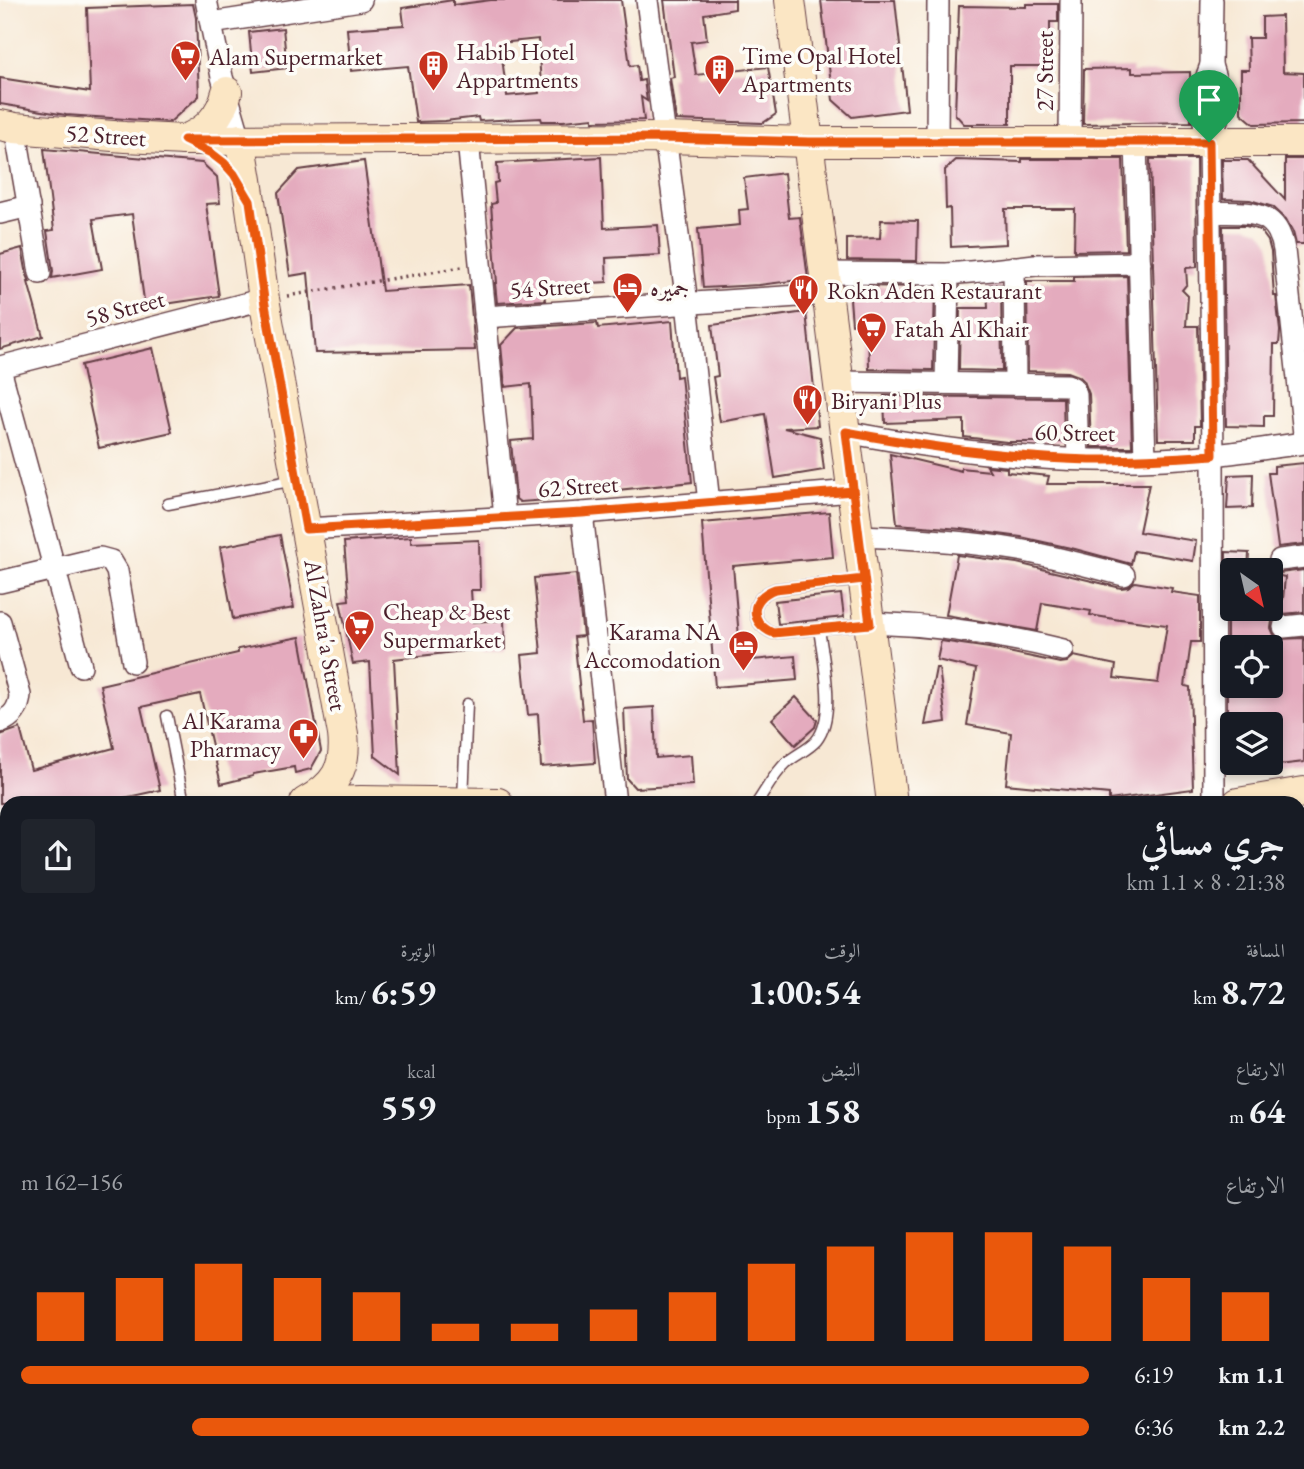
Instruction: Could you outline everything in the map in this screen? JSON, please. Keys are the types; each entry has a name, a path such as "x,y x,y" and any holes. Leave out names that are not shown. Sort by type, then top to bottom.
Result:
{"main road":[{"path":"790,0 891,796"},
{"path":"184,140 205,130 213,122 227,92"},
{"name":"52 Street","path":"8,127 184,140 665,138 809,142 1304,142"},
{"name":"Al Zahra'a Street","path":"240,139 264,299 345,748 338,775 319,796"},
{"path":"184,140 211,153 224,163 250,201"}],"street":[{"name":"Al Zahra'a Street","path":"206,0 240,139"},
{"path":"211,23 361,0"},
{"path":"647,0 687,303 709,503"},
{"path":"937,142 938,0"},
{"name":"27 Street","path":"1070,142 1071,0"},
{"path":"1212,0 1211,65 1216,78 1219,104 1209,142 1214,796"},
{"path":"8,127 29,206 40,273"},
{"path":"468,140 505,518"},
{"path":"1136,142 1145,459"},
{"path":"0,213 29,206"},
{"path":"1210,212 1262,216 1276,225 1280,233 1296,286 1304,434"},
{"name":"54 Street","path":"485,317 687,303 827,284 1062,263 1140,263"},
{"path":"1014,267 1015,384"},
{"path":"946,383 947,274"},
{"name":"58 Street","path":"0,368 264,299"},
{"path":"0,368 81,666"},
{"path":"839,382 1067,385 1073,388 1076,394 1078,459"},
{"name":"60 Street","path":"846,432 967,452 1078,459 1213,455 1304,443"},
{"name":"62 Street","path":"306,529 582,513 853,491"},
{"path":"582,513 614,796"},
{"path":"859,536 963,542 1071,561 1124,575"},
{"path":"1283,560 1304,557"},
{"path":"0,582 100,558 111,561 117,571 132,662"},
{"path":"0,622 20,695 15,712 10,718 0,722"},
{"path":"870,624 961,629 1025,640 1063,650"}],"lane":[{"path":"168,504 297,480"},
{"path":"864,579 775,589 759,598 755,615 758,623 773,633 870,624"},
{"path":"762,796 785,764 817,740 826,722 828,703 819,629"},
{"path":"463,796 467,704"},
{"path":"167,716 183,796"}],"path":[{"path":"264,299 480,265"}],"building":[{"path":"453,0 453,5 491,0 621,0 630,66 637,65 639,81 644,80 647,101 641,97 644,120 593,121 593,118 542,121 541,118 479,121 478,117 416,122 408,66 351,71 347,29 404,25 402,8","holes":["538,39 541,85 538,86 539,93 507,96 500,43"]},
{"name":"Time Opal Hotel Apartments","path":"664,0 735,0 735,9 704,14 707,40 691,42 696,75 768,67 776,114 763,123 676,120 670,78 674,77"},
{"path":"821,0 895,0 907,110 852,117 833,100"},
{"path":"193,4 199,96 170,122 66,115 0,104 0,78 90,92 87,8"},
{"path":"1026,4 1058,4 1058,22 1050,22 1050,66 1010,66 1010,124 964,124 955,114 959,6 1026,7"},
{"path":"1282,16 1283,72 1304,73 1304,123 1254,124 1241,113 1241,70 1249,70 1248,38 1262,38 1262,17"},
{"path":"283,28 287,68 253,72 249,32"},
{"path":"1132,68 1132,73 1190,72 1191,122 1083,124 1084,69"},
{"path":"44,149 202,163 217,177 220,203 206,204 219,296 145,307 132,214 93,219 102,269 52,278 47,231 54,230"},
{"path":"601,157 604,228 658,225 660,255 606,258 607,282 543,286 545,300 497,303 491,204 496,203 494,183 498,182 497,163"},
{"path":"1022,159 1123,159 1126,250 1074,251 1075,209 1005,209 1006,244 951,247 945,170 956,160 1022,162"},
{"path":"1150,159 1196,159 1197,267 1186,268 1187,284 1182,290 1188,296 1186,326 1198,326 1200,426 1195,426 1195,440 1158,440"},
{"path":"1285,159 1304,159 1304,244 1296,244 1286,219 1273,207 1250,200 1223,199 1222,160 1248,160 1285,200"},
{"path":"364,161 382,291 469,285 475,350 315,353 308,273 290,276 278,193 299,170"},
{"path":"784,173 789,218 800,217 808,279 703,288 698,229 740,225 739,210 748,209 744,178"},
{"path":"881,220 918,221 917,261 847,260 847,239 880,238"},
{"path":"1223,226 1246,226 1260,230 1268,241 1271,252 1280,331 1279,344 1274,344 1273,416 1264,416 1264,427 1226,426"},
{"path":"22,248 43,336 0,349 0,254"},
{"path":"1127,276 1132,447 1091,447 1089,394 1084,381 1068,372 1028,371 1027,281 1074,281 1074,277"},
{"path":"1001,284 1002,371 959,370 960,308 988,308 987,285"},
{"path":"849,286 935,287 933,370 869,369 868,322 852,324"},
{"path":"806,312 818,426 784,428 820,437 824,470 775,478 765,414 720,422 713,377 718,376 712,325"},
{"path":"672,321 676,377 681,376 692,482 562,496 562,499 520,502 516,499 511,441 533,439 531,384 505,387 501,345 517,328 597,323 598,328"},
{"path":"153,348 172,432 99,448 81,365"},
{"path":"884,396 1063,398 1064,442 1007,442 964,437 964,420 885,423"},
{"path":"890,454 961,471 961,468 990,471 987,466 1007,468 1007,472 1049,476 1047,484 1149,484 1139,532 1196,541 1193,561 1134,551 1131,564 1021,537 897,524"},
{"path":"1304,463 1304,544 1278,547 1268,473 1274,473 1274,466"},
{"path":"1253,474 1252,508 1227,509 1229,475"},
{"path":"829,512 833,557 733,566 741,661 795,656 797,680 715,687 702,523"},
{"path":"280,535 294,608 233,619 220,547"},
{"path":"411,537 411,543 479,540 480,590 471,590 473,622 504,620 505,649 481,649 394,659 400,775 375,756 370,662 353,664 340,601 349,600 344,542"},
{"path":"1226,552 1249,553 1249,558 1226,558"},
{"path":"957,555 1017,563 1121,588 1135,582 1172,588 1171,592 1200,596 1200,642 1191,642 1185,686 1190,687 1193,789 1140,796 1109,796 1006,784 1011,733 967,725 976,669 937,660 941,641 1060,663 1067,662 1074,656 1116,665 1114,678 1158,683 1167,625 1090,615 1091,611 1042,603 1037,631 946,615"},
{"path":"1304,570 1304,612 1283,614 1283,573"},
{"path":"576,574 583,636 574,637 583,720 592,719 595,763 541,767 538,714 528,715 522,655 541,653 534,578"},
{"path":"841,594 844,617 778,624 775,601"},
{"path":"1227,621 1272,621 1274,635 1227,635"},
{"path":"300,637 321,751 311,769 295,773 294,767 253,774 221,784 200,694 141,707 160,790 133,796 0,796 0,735 20,728 31,770 114,748 100,685 238,653 238,649"},
{"path":"1304,638 1304,762 1283,764 1283,712 1227,712 1227,698 1283,698 1283,639"},
{"path":"936,668 939,668 946,722 925,725"},
{"path":"796,697 817,720 815,727 795,745 772,719"},
{"path":"654,707 656,758 691,755 693,785 635,788 627,779 624,709"}],"place":[{"name":"Alam Supermarket","path":"186,83"},
{"name":"Habib Hotel Appartments","path":"433,92"},
{"name":"Time Opal Hotel Apartments","path":"719,96"},
{"name":"جميره","path":"627,314"},
{"name":"Rokn Aden Restaurant","path":"804,317"},
{"name":"Fatah Al Khair","path":"871,355"},
{"name":"Biryani Plus","path":"808,427"},
{"name":"Cheap & Best Supermarket","path":"360,652"},
{"name":"Karama NA Accomodation","path":"744,672"},
{"name":"Al Karama Pharmacy","path":"304,761"}],"route":[{"path":"665,138 809,142 1209,142 1213,455 1090,460 1028,457 967,452 846,432 870,624 773,633 758,623 755,615 755,606 766,592 864,579 853,491 582,513 306,529 264,299 250,201 243,187 224,163 211,153 184,140 665,138"}]}
